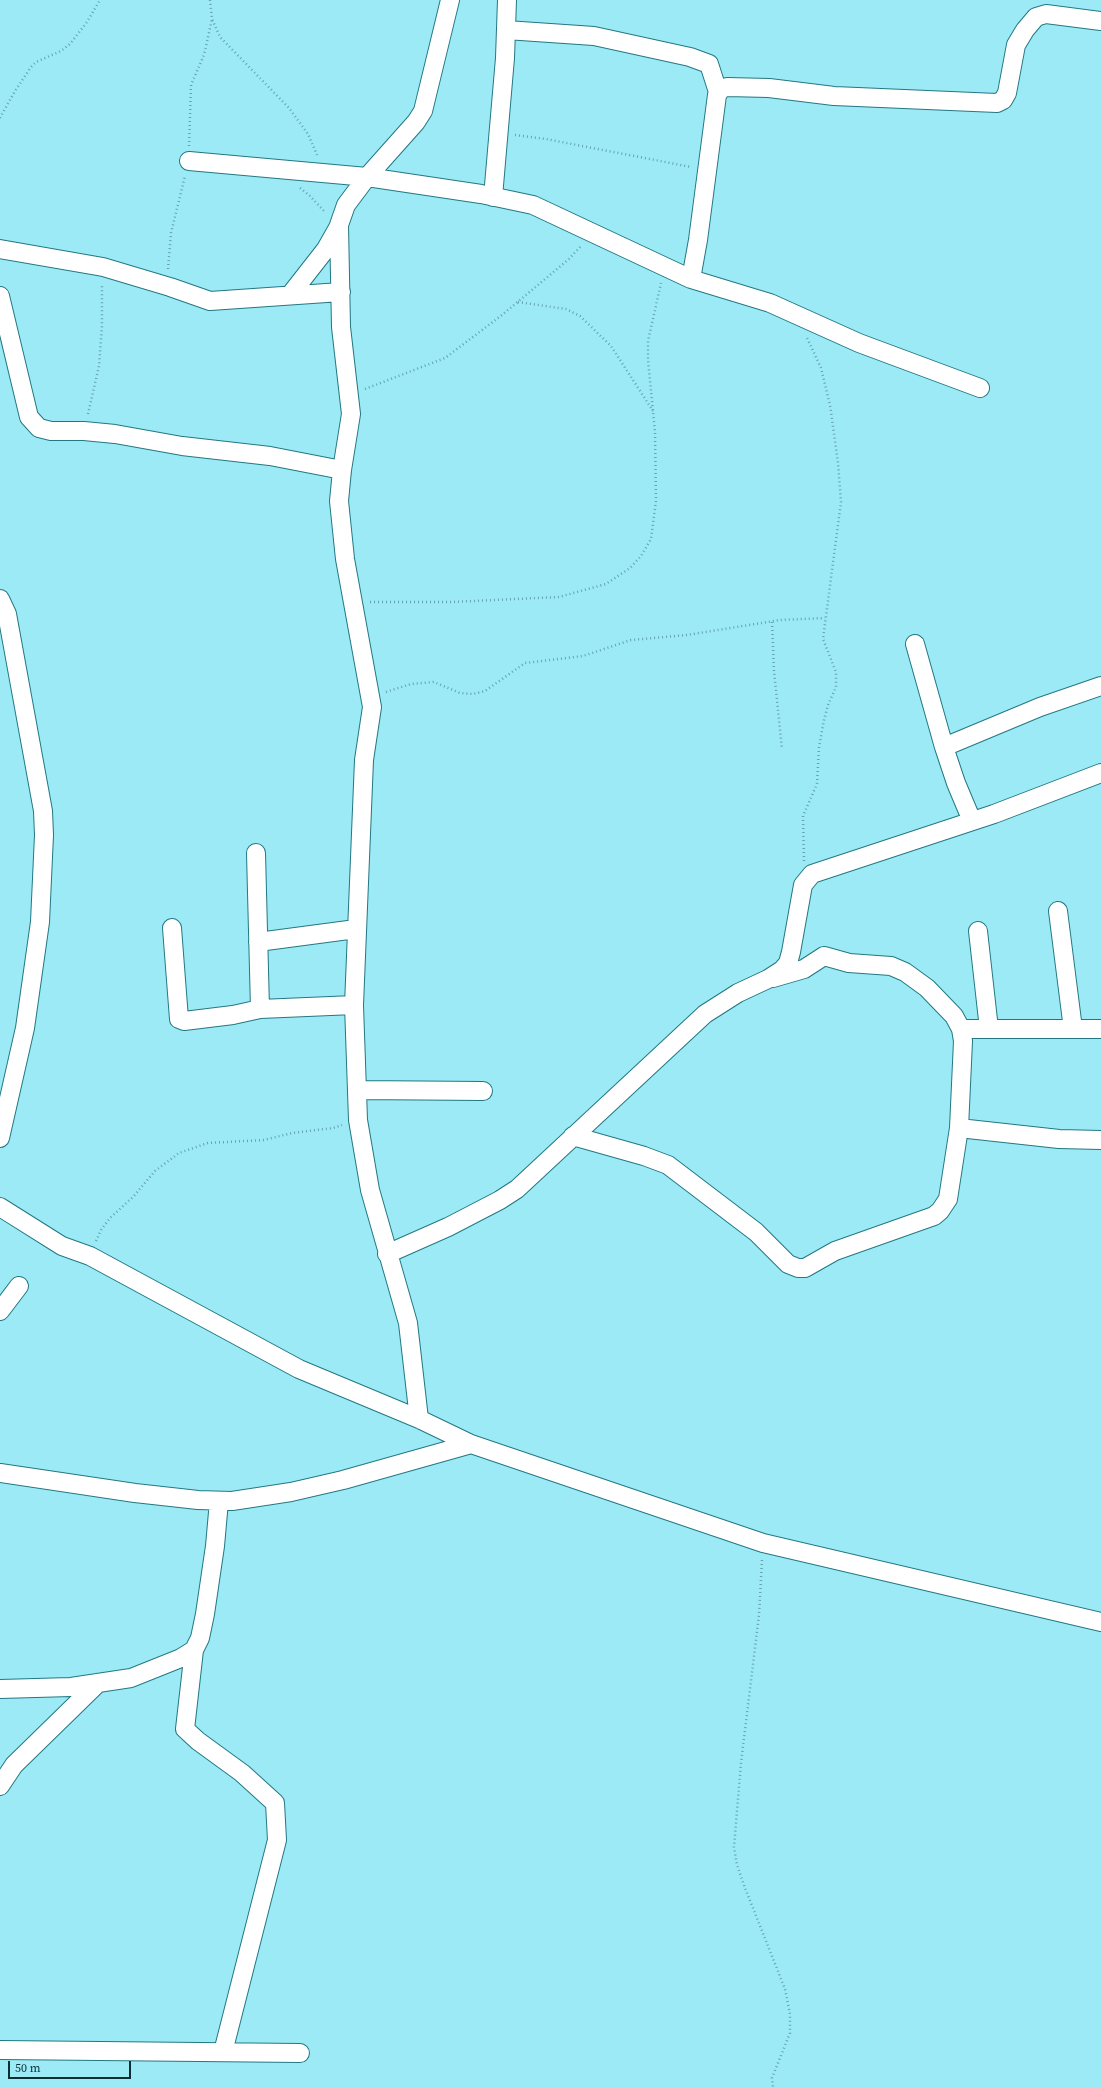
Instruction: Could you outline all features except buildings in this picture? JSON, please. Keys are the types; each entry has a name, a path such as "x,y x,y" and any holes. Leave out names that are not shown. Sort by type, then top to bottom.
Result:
{"street":[{"path":"290,295 326,249 338,227 346,205 367,177 416,122 423,111 450,0"},
{"path":"493,197 508,0"},
{"path":"718,92 727,87 769,88 834,96 997,103 1003,100 1007,93 1016,45 1024,30 1036,17 1046,14 1101,21"},
{"path":"506,30 594,36 690,57 708,64 718,92 691,279"},
{"path":"189,161 273,167 325,174 367,177 493,197 532,205 691,279 770,303 797,316 893,356 980,388"},
{"path":"338,227 341,327 351,414 342,470 339,502 341,525 353,602 370,696 371,720 364,760 356,929 354,1004 358,1120 370,1190 387,1254 408,1323 419,1419"},
{"path":"0,249 103,267 170,286 210,301 341,292"},
{"path":"0,296 29,417 36,426 44,430 84,431 141,437 182,446 270,456 342,470"},
{"path":"0,599 7,614 43,811 44,835 40,922 25,1028 0,1138"},
{"path":"915,644 944,747 956,783 972,821"},
{"path":"944,747 1040,707 1101,686"},
{"path":"387,1254 448,1227 517,1190 704,1014 738,994 777,974 788,962 805,881 817,872 972,821 1101,773"},
{"path":"256,853 260,1009"},
{"path":"1058,911 1073,1029"},
{"path":"172,928 179,1019 184,1021 233,1015 260,1009 354,1004"},
{"path":"258,942 356,929"},
{"path":"978,931 989,1029"},
{"path":"573,1136 644,1156 668,1165 756,1232 788,1264 798,1268 805,1268 834,1251 934,1216 940,1211 948,1199 959,1128 963,1041 961,1029 954,1016 926,988 905,972 891,966 849,962 824,956 804,969 768,979"},
{"path":"961,1029 1101,1029"},
{"path":"358,1090 483,1091"},
{"path":"959,1128 1058,1139 1101,1140"},
{"path":"0,1207 62,1246 90,1256 299,1369 419,1419 471,1444 763,1543 1101,1622"},
{"path":"0,1312 19,1286"},
{"path":"0,1473 135,1494 198,1500 232,1501 343,1480 471,1444"},
{"path":"219,1501 215,1546 205,1614 200,1638 194,1650 185,1729 198,1741 242,1773 275,1803 277,1840 224,2052"},
{"path":"0,1688 71,1687 132,1678 181,1658 194,1650"},
{"path":"0,1786 14,1765 98,1683"},
{"path":"0,2050 300,2053"}],"path":[{"path":"0,118 14,91 31,67 36,62 61,51 70,44 87,22 100,0"},
{"path":"210,0 212,19 220,37 289,108 308,134 325,174"},
{"path":"499,133 546,139 707,171"},
{"path":"299,187 310,196 338,227"},
{"path":"349,394 445,358 518,302 569,259 593,233"},
{"path":"84,431 98,366 102,326 103,267"},
{"path":"353,602 452,602 559,597 606,584 630,568 641,556 651,539 656,500 653,412 648,360 648,341 665,267"},
{"path":"518,302 566,309 580,316 588,326 612,346 653,412"},
{"path":"797,316 821,368 830,405 838,463 841,502 823,639 836,672 836,687 828,705 824,720 819,747 817,784 803,816 805,881"},
{"path":"370,696 419,682 434,682 460,693 474,694 485,691 525,663 583,656 631,640 687,635 772,622 825,618"},
{"path":"772,622 774,671 782,748"},
{"path":"90,1256 101,1230 110,1218 133,1197 155,1171 179,1153 208,1143 264,1140 292,1133 333,1128 358,1120"},
{"path":"763,1543 758,1622 741,1763 734,1847 737,1865 745,1888 785,1989 790,2014 790,2033 772,2078 773,2087"}]}
